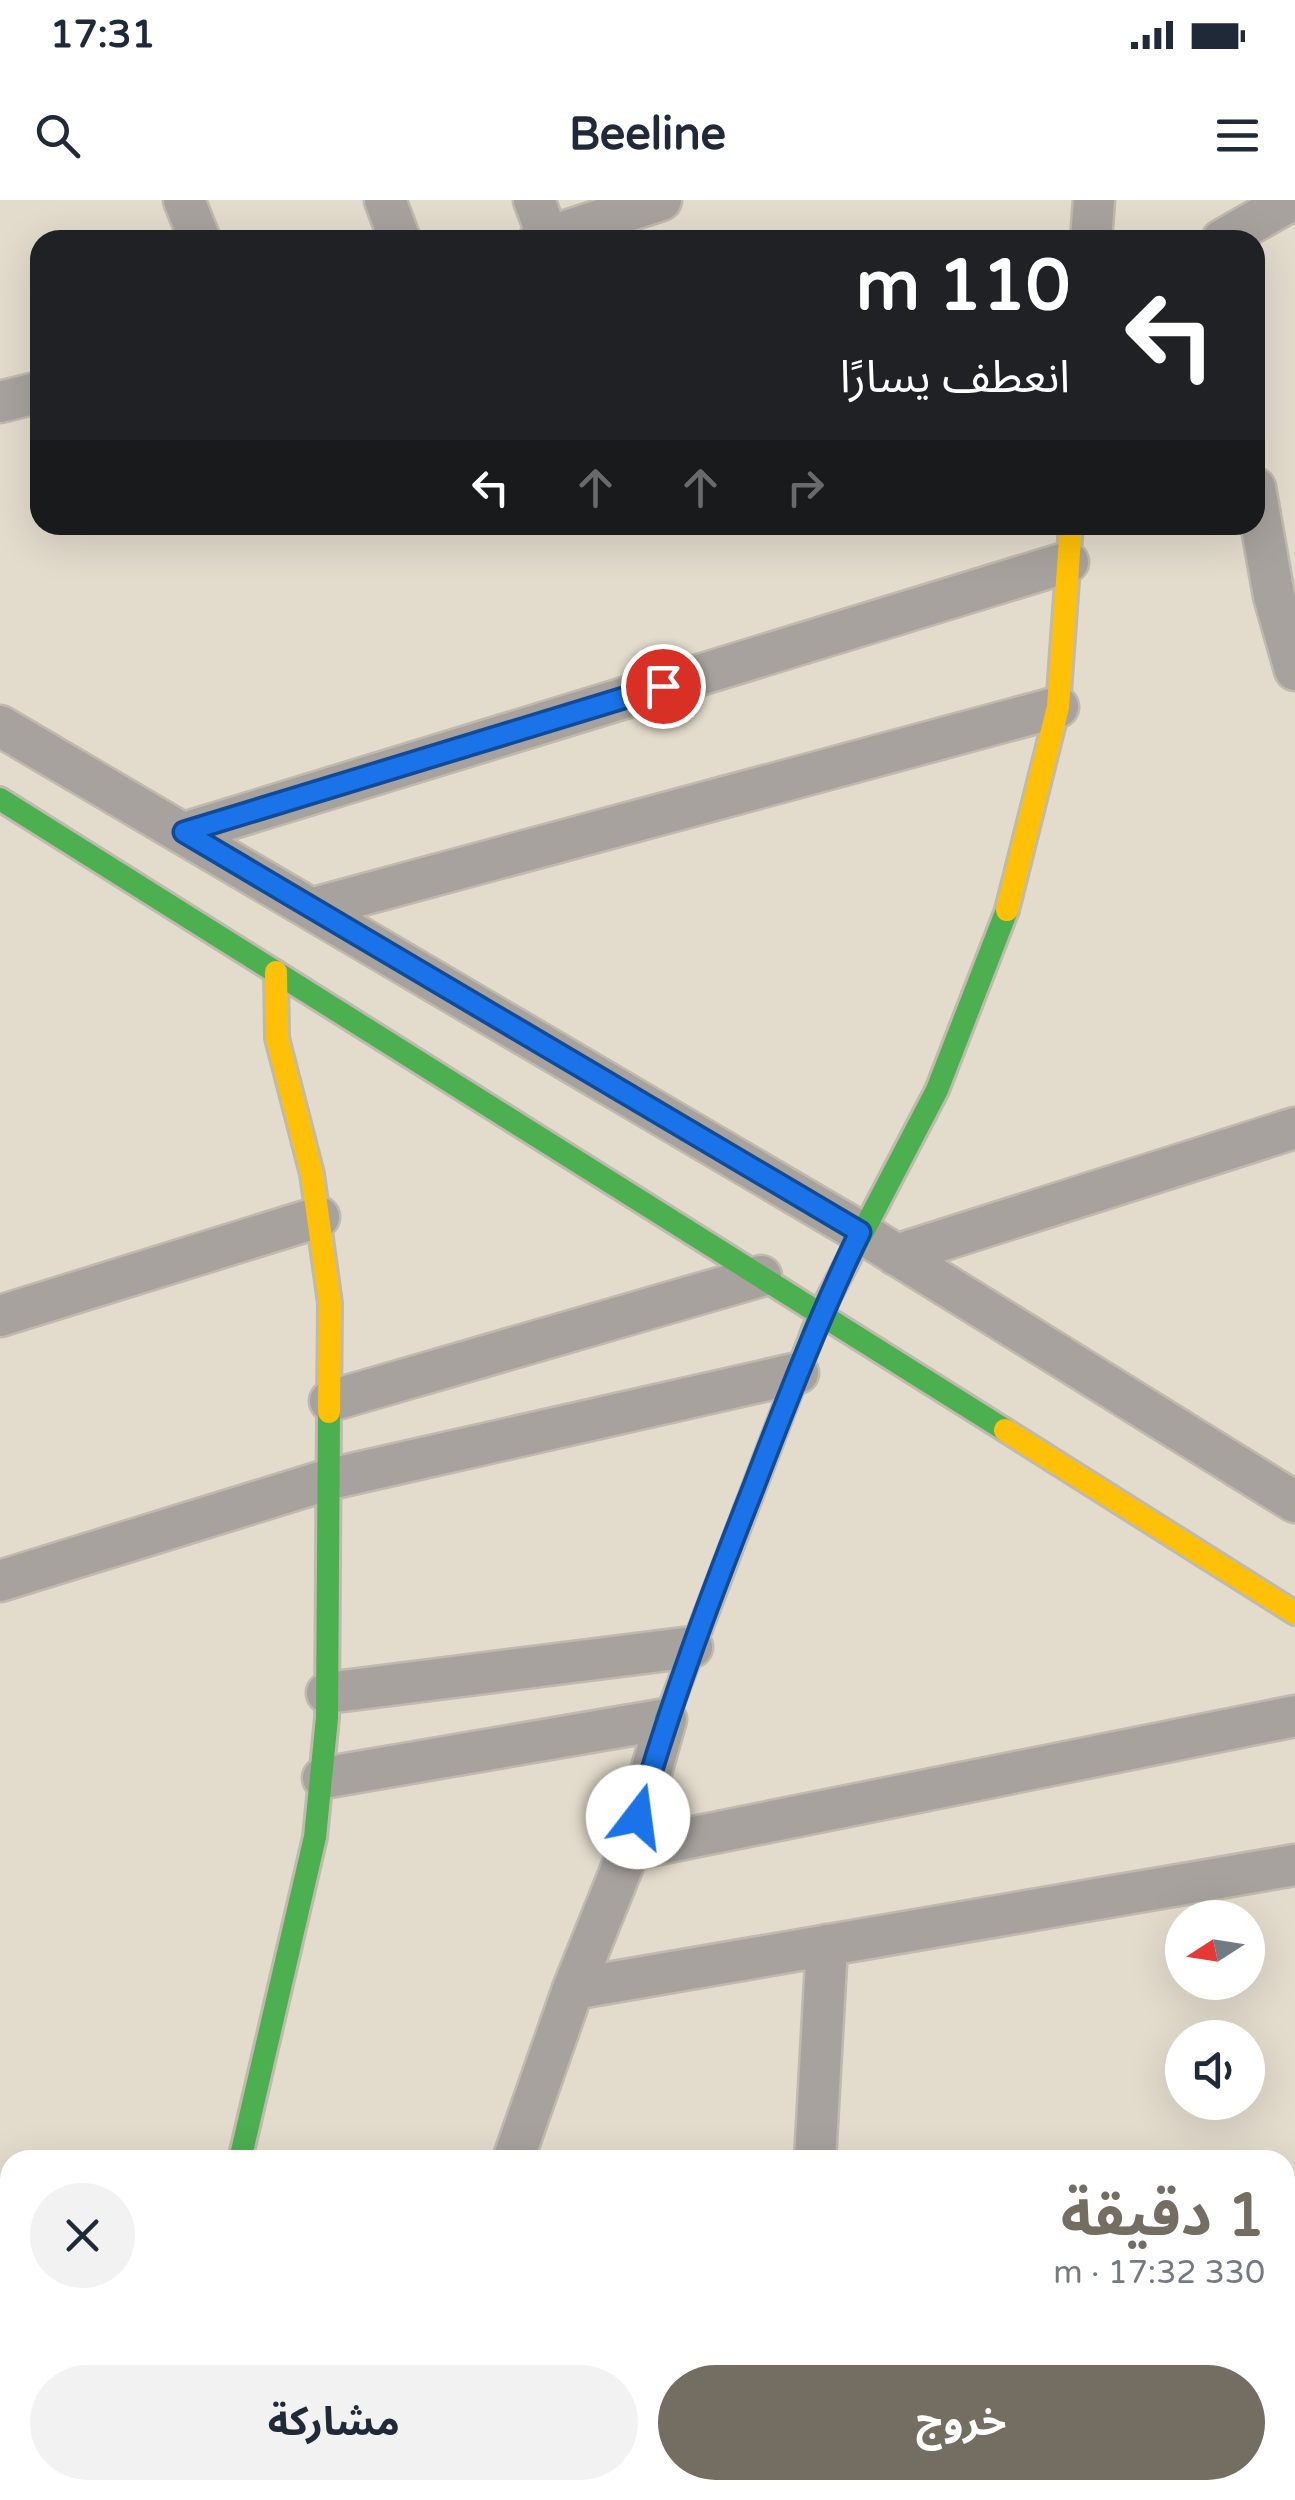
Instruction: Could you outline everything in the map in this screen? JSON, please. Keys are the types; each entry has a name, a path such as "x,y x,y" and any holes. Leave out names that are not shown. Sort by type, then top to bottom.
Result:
{"street":[{"path":"184,200 196,230"},
{"path":"385,200 396,230"},
{"path":"540,226 662,200"},
{"path":"1092,230 1094,200"},
{"path":"1240,230 1292,200"},
{"path":"0,402 30,394"},
{"path":"1263,535 1274,596 1295,670"},
{"path":"184,832 1069,544 1058,708 1004,925 937,1090 820,1314 666,1719 630,1850 573,1989 517,2150"},
{"path":"314,908 1058,708"},
{"path":"0,726 860,1232 1293,1499"},
{"path":"0,799 1295,1613"},
{"path":"242,2150 314,1837 323,1778 327,1693 330,1302 319,1218 280,1054 276,972"},
{"path":"896,1255 1295,1128"},
{"path":"0,1316 319,1218"},
{"path":"330,1401 761,1276"},
{"path":"0,1581 330,1480 798,1373"},
{"path":"327,1693 692,1648"},
{"path":"630,1850 1295,1716"},
{"path":"323,1778 666,1719"},
{"path":"573,1989 1295,1864"},
{"path":"817,2150 827,1945"}],"traffic: fast":[{"path":"0,799 1005,1430"},
{"path":"666,1719 820,1314 937,1090 1007,910"},
{"path":"242,2150 315,1837 327,1718 329,1412"}],"traffic: slow":[{"path":"1007,910 1058,707 1070,535"},
{"path":"276,972 277,1038 312,1174 330,1303 329,1412"},
{"path":"1005,1430 1295,1613"}],"route":[{"path":"638,1817 666,1719 730,1546 820,1314 860,1232 184,832 663,686"}]}
